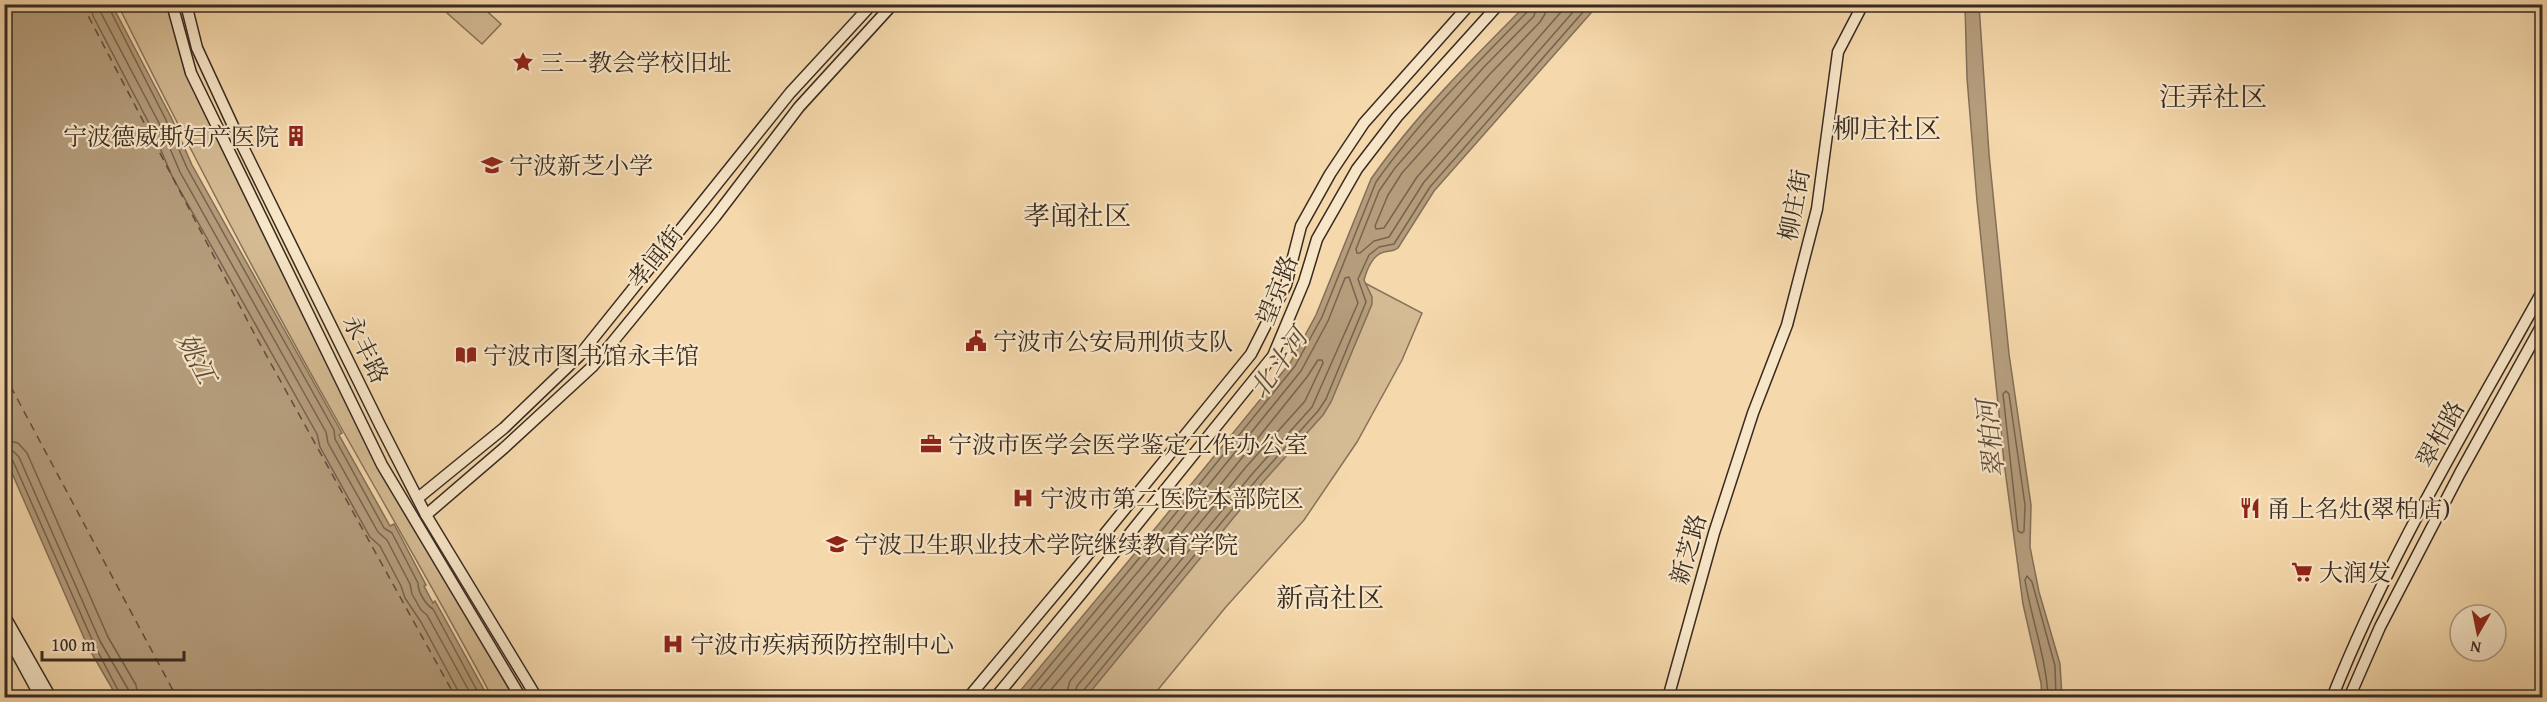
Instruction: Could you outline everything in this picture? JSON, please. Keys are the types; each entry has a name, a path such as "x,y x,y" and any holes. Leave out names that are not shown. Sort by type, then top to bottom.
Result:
{"main road":[{"name":"永丰路","path":"172,4 190,73 382,465 521,698"},
{"name":"永丰路","path":"186,4 197,48 241,143 426,515 537,698"},
{"name":"孝闻街","path":"418,498 504,428 579,356 790,93 872,4"},
{"name":"孝闻街","path":"426,515 504,448 593,366 715,217 799,107 893,4"},
{"name":"望京路","path":"968,698 1251,354 1286,285 1301,226 1330,174 1364,123 1470,4"},
{"name":"望京路","path":"994,698 1082,594 1273,356 1304,282 1317,239 1357,169 1397,117 1499,4"},
{"name":"柳庄街","path":"1753,413 1787,325 1817,210 1838,52 1863,4"},
{"name":"翠柏路","path":"2332,698 2352,648 2414,525 2542,291"},
{"name":"翠柏路","path":"2349,698 2380,627 2460,473 2542,325"},
{"name":"新芝路","path":"1668,698 1714,533 1753,413"},
{"path":"4,615 51,698"},
{"path":"4,630 40,698"}],"shaded area":[{"path":"118,5 169,5 185,59 417,525 514,697 492,697 277,312"},
{"path":"454,5 480,5 501,24 482,44 447,13"},
{"path":"1359,280 1422,313 1402,360 1357,442 1304,520 1225,608 1152,697 1082,698"}],"water":[{"name":"姚江","path":"4,5 112,5 171,117 192,165 342,433 339,435 390,526 394,524 433,603 435,601 488,697 117,697 88,647 5,457"},
{"path":"1526,5 1598,5 1434,191 1398,248 1376,256 1371,263 1364,280 1372,297 1372,304 1331,402 1323,415 1263,482 1086,697 1015,697 1290,363 1316,315 1371,179 1425,110"},
{"path":"1965,5 1979,5 1989,154 2009,354 2031,505 2030,547 2039,592 2060,664 2062,697 2042,697 2041,683 2023,604 2004,462 1977,201 1967,78"}],"ferry route":[{"path":"82,4 255,335 456,698"},
{"path":"4,374 177,698"}],"place":[{"name":"三一教会学校旧址","path":"523,62"},
{"name":"宁波德威斯妇产医院","path":"296,136"},
{"name":"宁波新芝小学","path":"492,165"},
{"name":"宁波市公安局刑侦支队","path":"976,341"},
{"name":"宁波市图书馆永丰馆","path":"466,355"},
{"name":"宁波市医学会医学鉴定工作办公室","path":"931,444"},
{"name":"宁波市第二医院本部院区","path":"1023,498"},
{"name":"甬上名灶(翠柏店)","path":"2250,508"},
{"name":"宁波卫生职业技术学院继续教育学院","path":"837,544"},
{"name":"大润发","path":"2302,572"},
{"name":"宁波市疾病预防控制中心","path":"673,644"}],"district":[{"name":"汪弄社区","path":"2213,96"},
{"name":"柳庄社区","path":"1887,128"},
{"name":"孝闻社区","path":"1077,215"},
{"name":"新高社区","path":"1330,597"}],"water label":[{"name":"北斗河","path":"1278,363"},
{"name":"翠柏河","path":"1990,439"}]}
